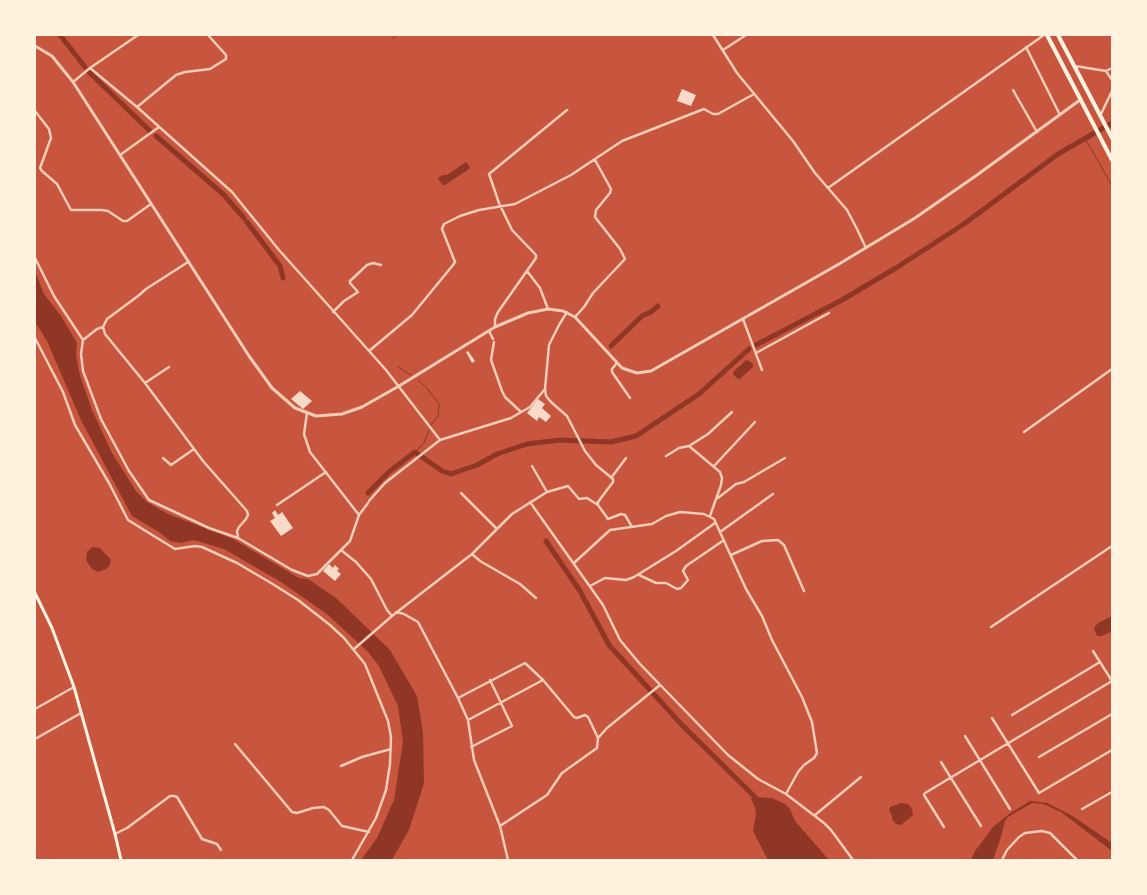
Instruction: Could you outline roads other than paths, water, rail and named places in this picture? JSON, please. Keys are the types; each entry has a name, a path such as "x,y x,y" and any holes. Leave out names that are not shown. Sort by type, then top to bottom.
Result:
{"main road":[{"path":"1046,35 1112,160"},
{"path":"1058,35 1112,138"},
{"path":"35,594 52,628 74,687 115,834 120,860"}],"street":[{"path":"73,82 138,35"},
{"path":"137,107 176,75 210,69 226,59 226,54 208,35"},
{"path":"713,35 737,73 846,210 858,229 866,249"},
{"path":"723,50 746,35"},
{"path":"828,188 1026,47 1046,35"},
{"path":"35,46 52,56 73,82 248,356 272,388 290,405 307,413 322,416 342,414 362,407 495,327 528,313 548,309 568,312 617,363 628,371 636,373 651,371 866,249 919,216 1080,100"},
{"path":"1026,47 1060,115"},
{"path":"1075,66 1106,71 1112,68"},
{"path":"90,68 137,107 232,192 279,250 399,386 440,440"},
{"path":"1106,71 1112,80"},
{"path":"1013,90 1037,132"},
{"path":"1100,114 1112,91"},
{"path":"369,351 412,314 455,262 442,229 444,224 479,210 515,204 571,175 622,142 704,108 713,114 718,114 754,94"},
{"path":"495,327 495,319 498,312 536,256 512,230 489,174 567,110"},
{"path":"35,111 49,129 51,138 40,168 57,184 71,210 108,211 123,221 127,221 151,204"},
{"path":"120,155 159,127"},
{"path":"575,318 593,293 625,259 620,249 595,217 596,210 611,190 595,160"},
{"path":"35,258 54,296 82,340 83,371 101,419 145,496 149,500 177,514 238,538 292,570 308,576 317,574 350,541 359,515 384,483 425,450 440,440 467,430 511,418 530,407 545,389"},
{"path":"188,262 146,288 107,319 103,327 105,334 145,383 194,449 247,511 248,515 237,531 238,538"},
{"path":"333,312 344,301 358,292 350,281 361,270 370,263 381,265"},
{"path":"527,271 540,288 548,309"},
{"path":"568,312 549,345 546,396 567,416 582,446 596,465 613,482 598,502 598,506"},
{"path":"756,353 829,313"},
{"path":"743,319 762,370"},
{"path":"82,340 103,327"},
{"path":"489,331 494,341 492,360 502,391 505,397 521,412"},
{"path":"35,338 64,392 76,425 128,520 175,549 195,546 237,563 298,600 330,624 355,648 365,664 388,721 391,749 386,790 376,818 352,860"},
{"path":"617,363 612,372 630,398"},
{"path":"145,383 169,367"},
{"path":"1024,432 1112,369"},
{"path":"666,456 680,448 689,446 708,434 732,412"},
{"path":"307,413 304,434 310,452 359,515"},
{"path":"714,466 755,422"},
{"path":"689,446 714,466 720,472 722,478 710,516"},
{"path":"163,458 171,465 194,449"},
{"path":"611,478 626,458"},
{"path":"716,498 736,484 744,482 785,458"},
{"path":"532,466 547,492"},
{"path":"277,505 326,472"},
{"path":"355,648 396,612 472,554 512,514 547,492 568,486 579,499 586,498 598,506 608,519 621,514 625,515 632,527"},
{"path":"461,493 497,529"},
{"path":"720,532 773,494"},
{"path":"530,502 603,605 620,640 658,686 728,755 758,779 786,794 815,815 831,830 853,860"},
{"path":"574,563 606,532 615,528 652,524 666,516 680,512 710,516 724,540 746,589 762,616 772,640 802,697 812,722 818,753 798,772 786,794"},
{"path":"590,586 605,578 626,580 638,575 715,523"},
{"path":"638,575 656,583 666,583 680,588 688,580 683,571 686,566 724,540"},
{"path":"731,555 762,541 778,540 784,545 804,591"},
{"path":"991,628 1112,546"},
{"path":"341,550 356,562 371,579 392,616"},
{"path":"472,554 486,565 520,584 536,598"},
{"path":"396,612 418,622 468,720 474,760 500,826 508,860"},
{"path":"944,827 924,795 1112,681 1093,651"},
{"path":"1012,715 1100,662"},
{"path":"458,698 523,663 528,665 543,680 575,718 582,715 588,716 598,738 597,748 562,773 547,795 500,826"},
{"path":"471,747 512,726 490,680"},
{"path":"468,720 543,680"},
{"path":"598,738 607,728 658,686"},
{"path":"35,709 74,687"},
{"path":"35,740 81,712"},
{"path":"1039,756 1112,714"},
{"path":"992,718 1038,792 1112,750"},
{"path":"964,736 1010,809"},
{"path":"235,744 292,812 297,813 324,807 342,826 369,832"},
{"path":"341,766 362,756 391,749"},
{"path":"942,762 981,826"},
{"path":"815,815 861,777"},
{"path":"1082,810 1112,792"},
{"path":"115,834 127,828 170,796 174,796 177,797 202,839 217,844 221,850"},
{"path":"1002,860 1007,850 1019,837 1025,833 1042,831 1050,833 1077,860"}],"waterway":[{"path":"60,35 85,67"},
{"path":"392,39 397,35"},
{"path":"89,72 150,131"},
{"path":"756,345 842,300 896,268 964,224 1058,154 1112,123"},
{"path":"156,136 223,194 244,218"},
{"path":"1085,138 1112,186"},
{"path":"247,222 280,266 283,278"},
{"path":"611,346 642,316 658,306"},
{"path":"368,493 390,471 415,452 442,471 451,474 477,465 497,454 527,444 560,440 611,442 636,436 699,394 749,349"},
{"path":"398,367 411,375"},
{"path":"418,380 439,404 438,416 431,425"},
{"path":"415,452 424,443 429,430"},
{"path":"546,541 580,591 609,645 682,725 758,800"}]}
